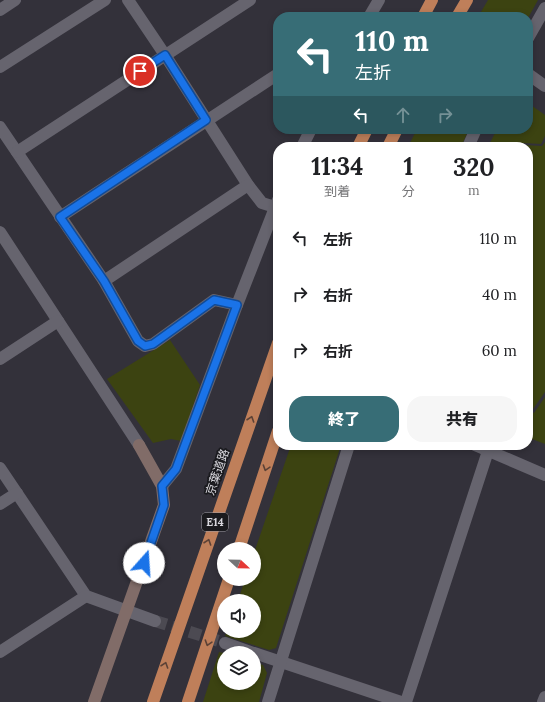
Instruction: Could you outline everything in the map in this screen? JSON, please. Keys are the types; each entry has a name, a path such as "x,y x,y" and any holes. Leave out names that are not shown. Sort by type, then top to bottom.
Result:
{"highway":[{"path":"426,12 432,0"},
{"path":"460,12 467,0"},
{"name":"京葉道路","path":"153,702 273,357"},
{"name":"E14","path":"241,542 273,446"},
{"path":"188,702 227,586"}],"street":[{"path":"0,10 15,0"},
{"path":"0,67 104,0"},
{"path":"128,0 248,185 262,203 273,204"},
{"path":"17,152 250,0"},
{"path":"372,12 379,0"},
{"path":"533,29 545,8"},
{"path":"60,217 273,77"},
{"path":"533,78 545,86"},
{"path":"0,127 104,281 138,341 145,346 153,344 214,300 237,305"},
{"path":"104,281 248,185"},
{"path":"162,486 176,469 273,212"},
{"path":"0,232 139,445 162,486 164,505 94,702"},
{"path":"0,359 58,321"},
{"path":"268,702 347,450"},
{"path":"406,702 488,451 545,475"},
{"path":"0,468 86,596 155,621"},
{"path":"0,504 17,493"},
{"path":"0,652 86,596"},
{"path":"225,643 234,646"},
{"path":"261,656 401,702"},
{"path":"543,702 545,696"}],"green space":[{"path":"488,0 538,0 531,12 481,12"},
{"path":"533,107 545,115 545,136 541,144 533,144 533,142 490,142 494,134 533,134"},
{"path":"414,134 467,134 463,142 410,142"},
{"path":"545,142 545,392 533,409 533,145 542,146"},
{"path":"170,340 200,385 181,441 171,439 153,443 107,379"},
{"path":"545,397 545,444 533,439 533,412"},
{"path":"289,450 339,450 276,648 269,650 261,647 261,646 231,638 261,638 261,594 240,594 243,586 261,586 261,542 258,542"},
{"path":"217,658 217,690 261,690 261,664 263,665 267,673 259,702 203,702"}],"tunnel":[{"path":"155,621 225,643"}],"route":[{"path":"140,71 165,55 206,120 60,217 104,281 138,341 145,346 153,344 214,300 237,305 176,469 162,486 164,505 144,563"}]}
